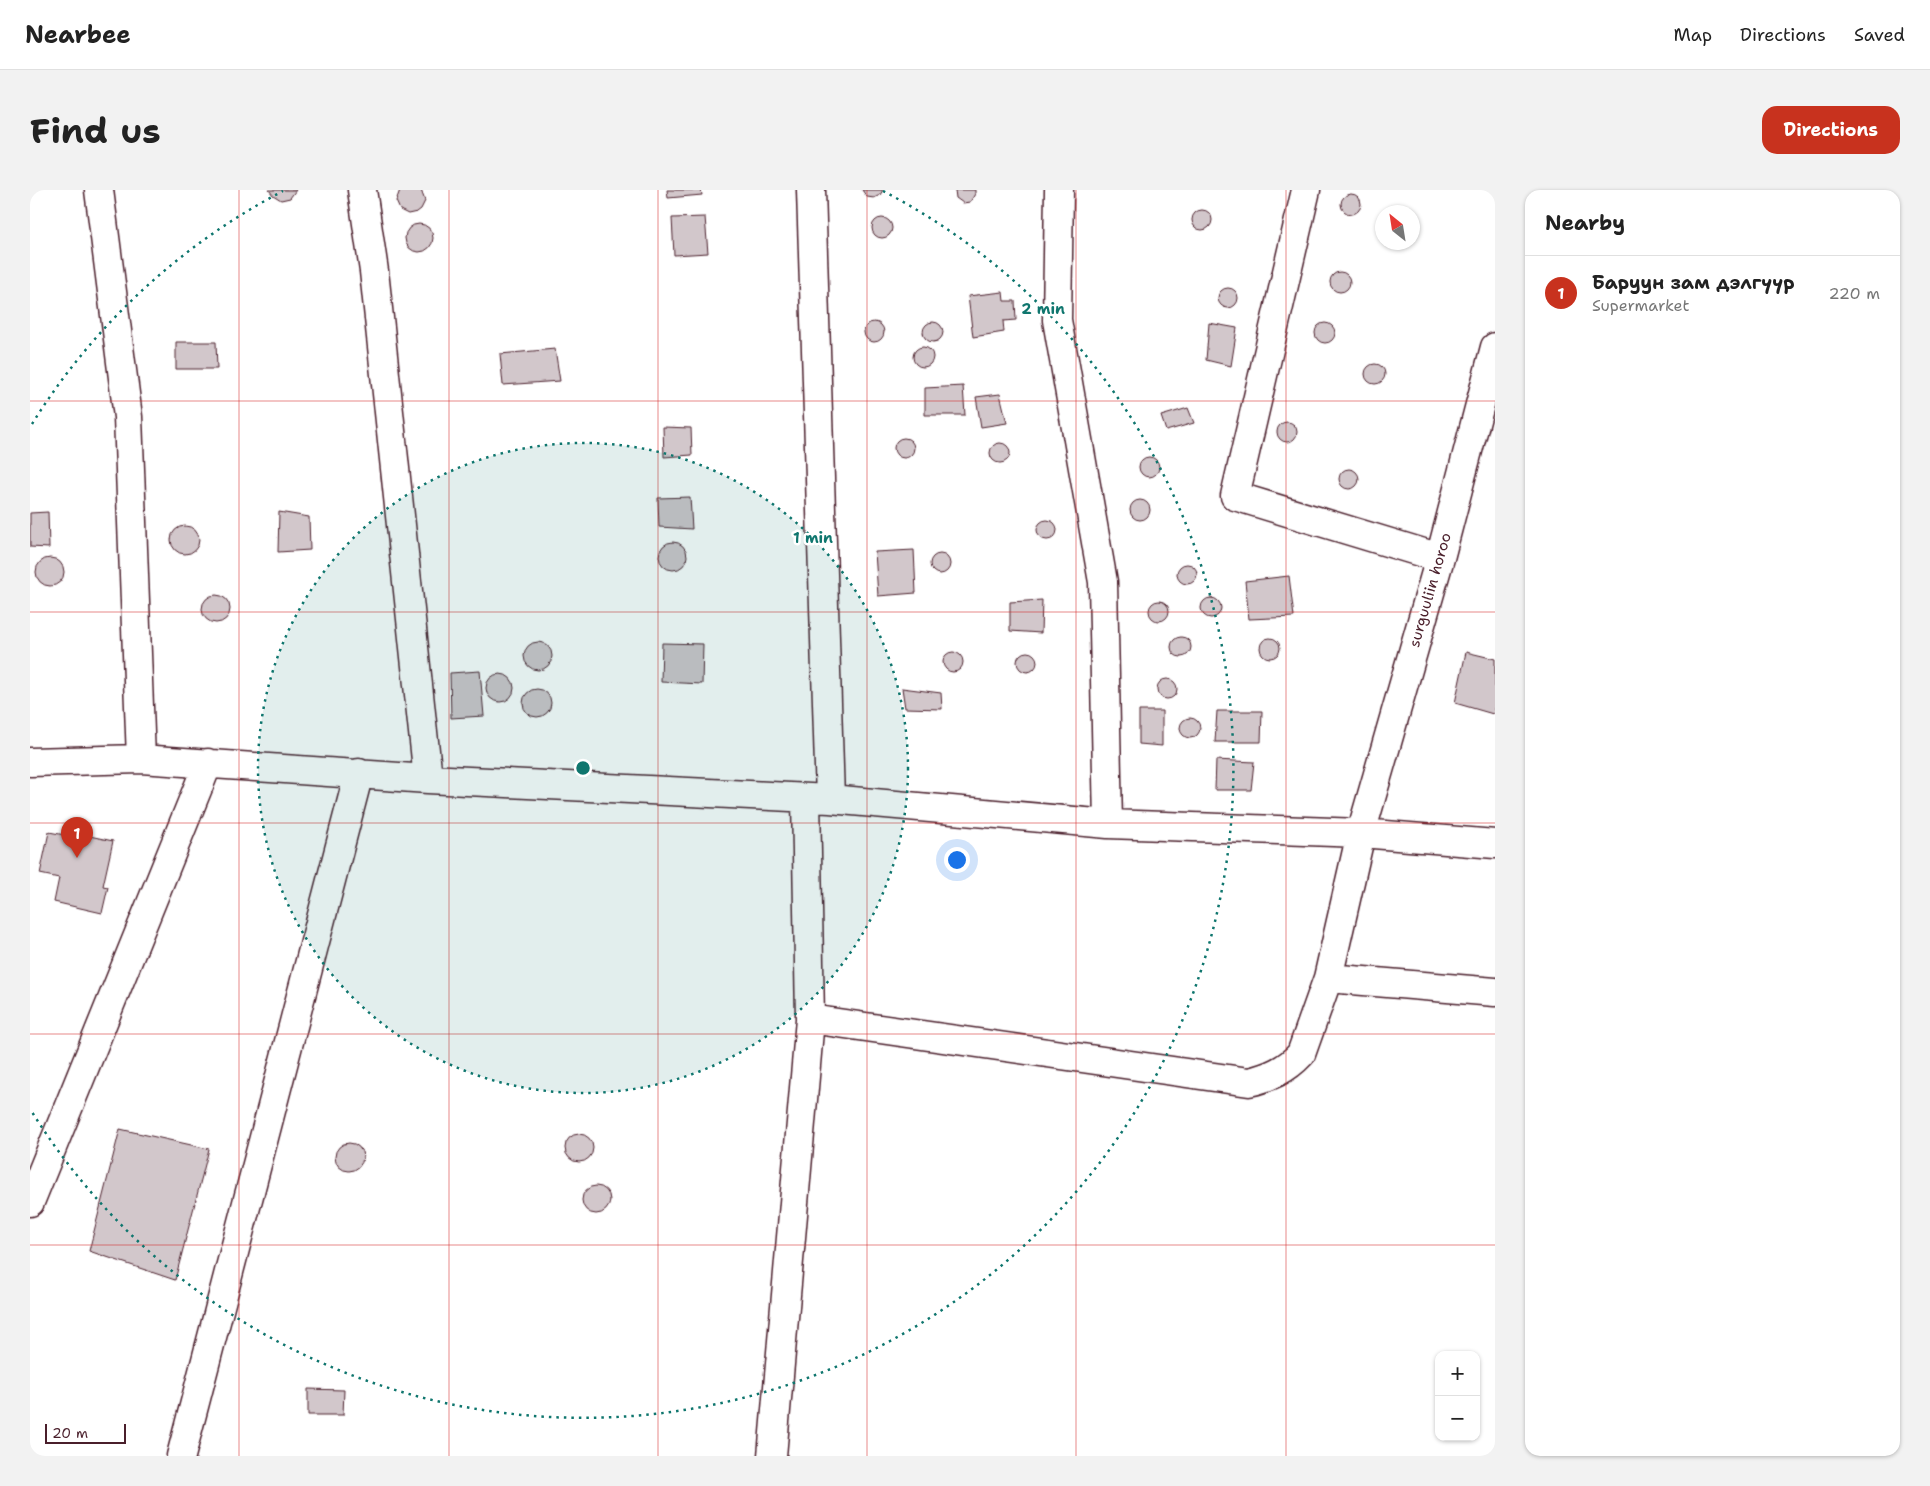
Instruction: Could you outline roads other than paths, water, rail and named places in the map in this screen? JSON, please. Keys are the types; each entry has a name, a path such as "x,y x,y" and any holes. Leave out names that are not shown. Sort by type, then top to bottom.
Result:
{"street":[{"path":"99,190 128,417 141,759"},
{"path":"362,190 375,280 428,779"},
{"path":"772,1456 810,1019 818,798 811,190"},
{"path":"1059,190 1057,320 1103,582 1108,824"},
{"path":"1306,190 1235,496 1440,558"},
{"name":"surguuliin horoo","path":"810,1019 1249,1082 1274,1075 1293,1062 1301,1054 1328,978 1361,833 1440,558 1495,347"},
{"path":"30,762 141,759 428,779 818,798 1108,824 1361,833 1495,844"},
{"path":"30,1202 208,763"},
{"path":"181,1456 359,774"},
{"path":"1328,978 1495,992"}],"place":[{"name":"Баруун зам дэлгүүр","path":"77,858"}]}
